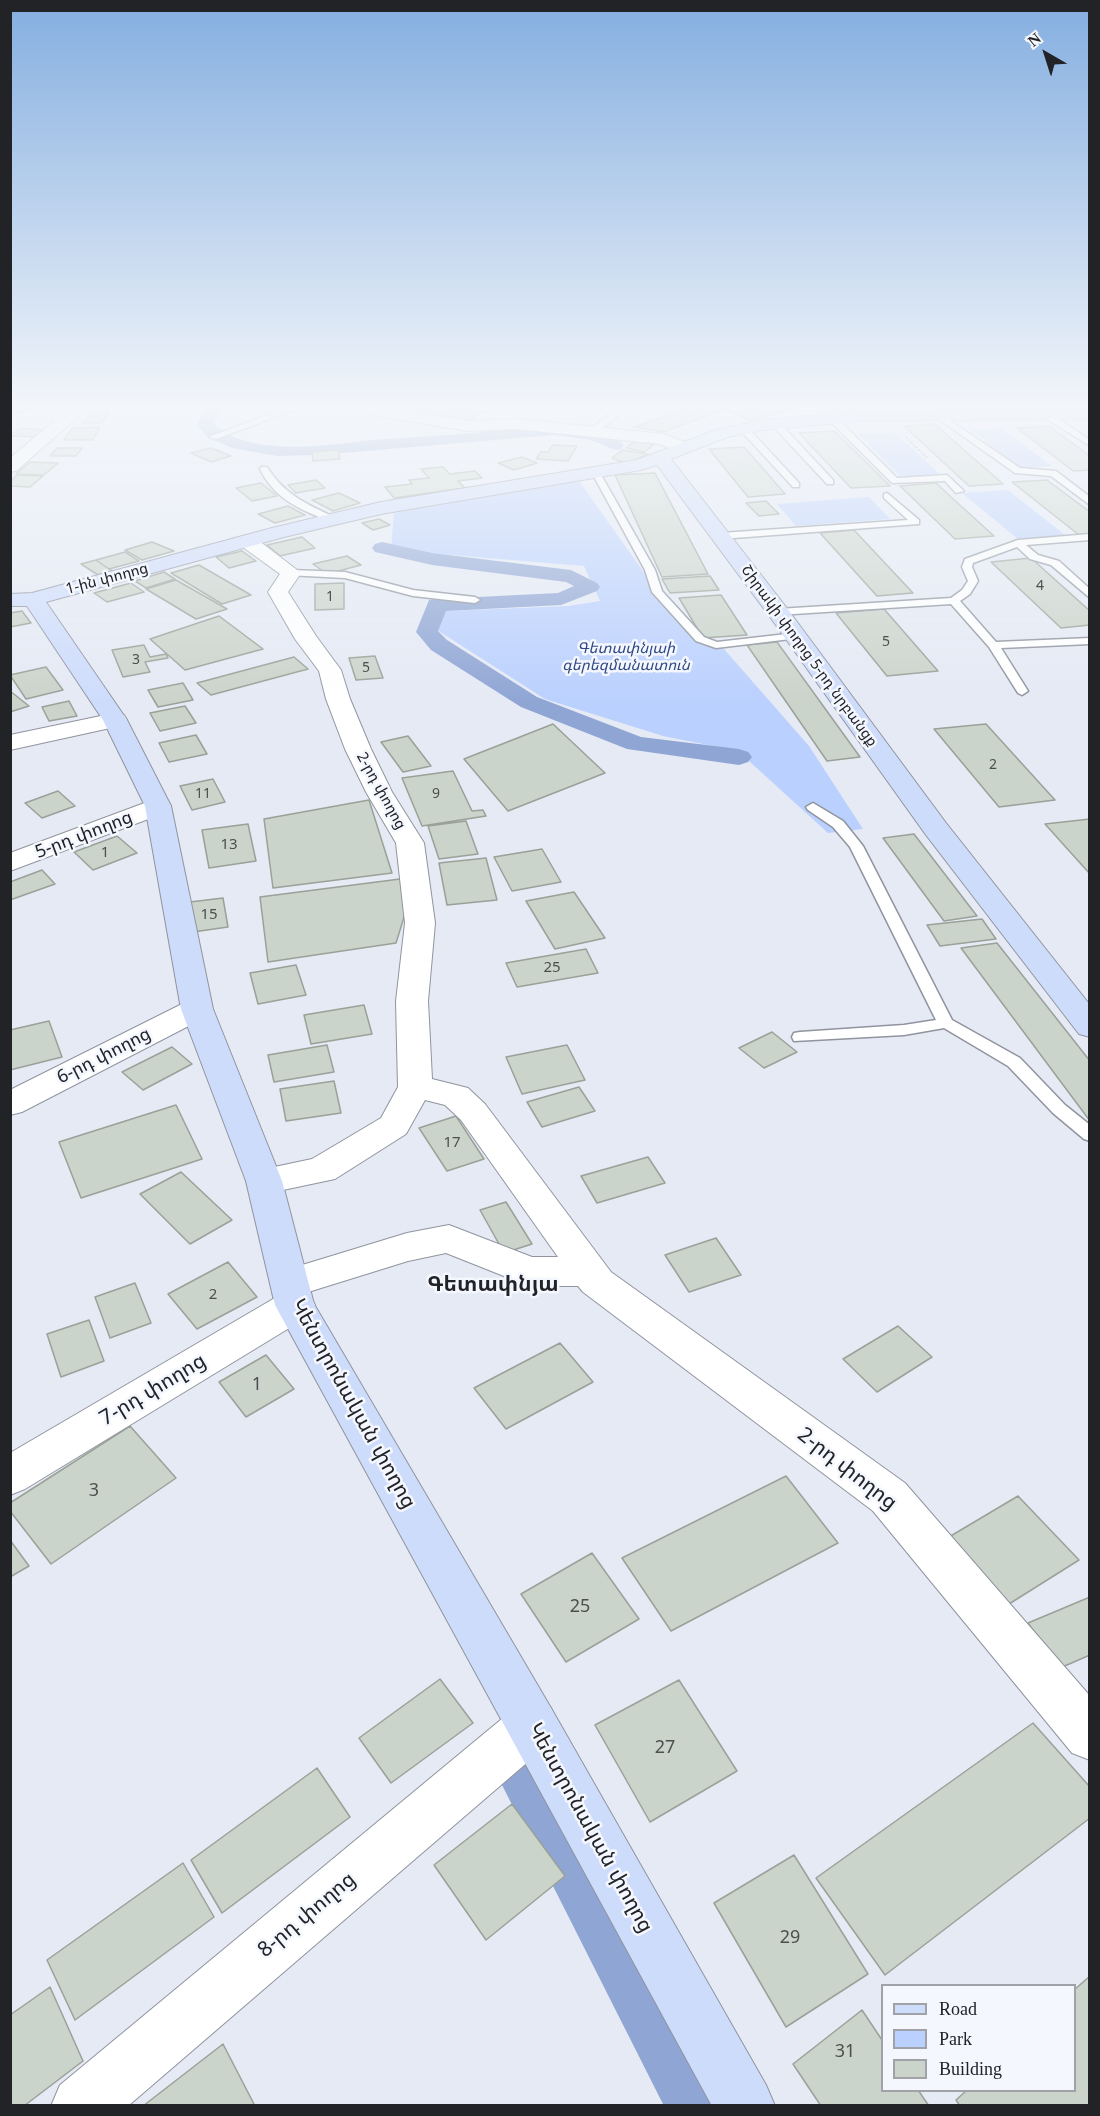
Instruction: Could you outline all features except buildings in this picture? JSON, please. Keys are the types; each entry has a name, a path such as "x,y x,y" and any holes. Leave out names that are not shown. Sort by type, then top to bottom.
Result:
{"main road":[{"name":"1-ին փողոց","path":"22,599 331,519 401,505"},
{"name":"Շիրակի փողոց 5-րդ նրբանցք","path":"697,505 936,829 1089,1027"},
{"name":"Կենտրոնական փողոց","path":"22,599 115,720 158,806 197,1009 264,1181 293,1294 745,2106"}],"street":[{"path":"247,541 291,573"},
{"name":"2-րդ փողոց","path":"291,573 278,592 306,639 330,670 338,699 358,749 379,792 410,843 420,923 412,1001 415,1087 456,1096 473,1112 597,1281 889,1497 1089,1735"},
{"path":"10,743 115,720"},
{"name":"5-րդ փողոց","path":"10,863 158,806"},
{"name":"6-րդ փողոց","path":"10,1104 197,1009"},
{"path":"264,1181 322,1170 394,1126 415,1087"},
{"path":"293,1294 406,1247 449,1239 529,1272 590,1272"},
{"name":"7-րդ փողոց","path":"10,1476 293,1294"},
{"name":"8-րդ փողոց","path":"81,2106 533,1725"}],"lane":[{"path":"299,505 331,519"},
{"path":"614,505 650,570 657,592 700,639 716,645 795,636"},
{"path":"721,536 916,522 897,505"},
{"path":"778,612 954,601 966,592 973,581 967,567 969,561 1018,543 1089,537"},
{"path":"1018,543 1034,556 1055,563 1089,595"},
{"path":"291,573 345,575 413,593 475,600"},
{"path":"954,601 993,645 1022,691"},
{"path":"993,645 1089,641"},
{"path":"813,807 838,824 856,846 946,1023 1014,1062 1059,1109 1089,1135"},
{"path":"800,1037 904,1030 946,1023"}],"green space":[{"name":"Գետափնյաի գերեզմանատուն","path":"442,505 596,505 682,626 724,649 809,746 863,829 828,833 738,751 663,736 545,699 434,628 445,611 569,606 600,601 584,566 403,551 391,548 394,513"},
{"path":"778,505 876,505 890,519 796,526"},
{"path":"976,505 1027,505 1065,535 1018,539"}],"waterway":[{"path":"382,548 432,559 571,576 590,587 561,599 437,605 427,632 439,645 529,702 636,744 739,757"},
{"path":"523,1775 696,2106"}],"district":[{"name":"Գետափնյա","path":"493,1285"}]}
